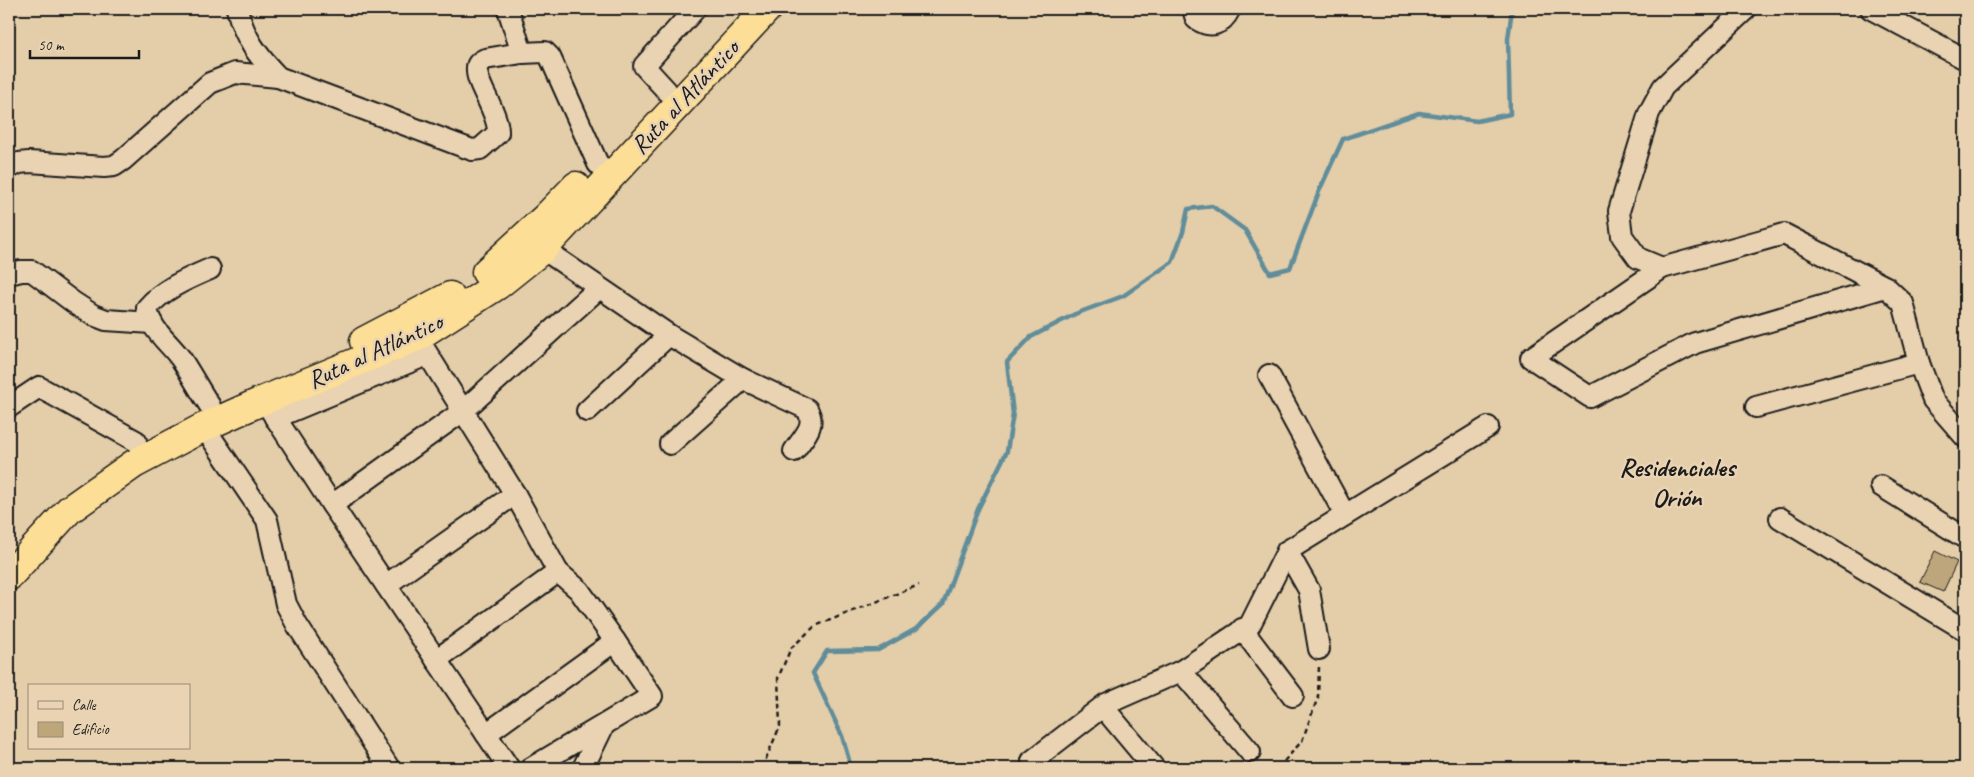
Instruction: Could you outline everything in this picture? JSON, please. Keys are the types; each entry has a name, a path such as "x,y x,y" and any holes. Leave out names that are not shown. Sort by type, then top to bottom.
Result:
{"highway":[{"name":"Ruta al Atlántico","path":"9,576 69,510 134,464 207,417 370,338 464,288 496,265 546,218 668,91 743,9"},
{"name":"Ruta al Atlántico","path":"9,552 71,486 136,441 207,417 270,409 422,346 543,249 767,9"}],"street":[{"path":"237,9 248,39 257,54 278,77"},
{"path":"508,9 522,53"},
{"path":"668,91 644,66 695,9"},
{"path":"1193,9 1196,19 1205,25 1216,25 1226,17 1230,9"},
{"path":"1662,268 1638,258 1622,236 1619,211 1649,112 1663,86 1746,9"},
{"path":"1872,9 1896,14 1965,59"},
{"path":"9,168 19,163 29,162 114,166 210,83 236,73 278,77 462,147 472,150 480,149 498,133 499,126 478,76 477,67 480,62 484,59 522,53 545,52 550,57 598,164"},
{"path":"1886,287 1695,343 1590,397 1531,358 1662,268 1784,234 1886,287 1903,303 1918,363 1933,400 1965,437"},
{"path":"543,249 669,335 743,379 807,409 811,416 812,425 794,451"},
{"path":"210,269 178,282 151,302 147,308 152,324 158,334 181,359 207,417 267,520 286,604 297,625 389,768"},
{"path":"9,274 32,271 73,302 93,315 106,320 152,324"},
{"path":"332,505 463,411 599,288"},
{"path":"587,411 669,335"},
{"path":"422,346 515,494 558,572 579,590 652,696 532,768"},
{"path":"1756,407 1918,363"},
{"path":"1269,375 1345,515"},
{"path":"670,444 743,379"},
{"path":"9,408 39,387 136,441"},
{"path":"270,409 332,505 509,768"},
{"path":"1039,768 1032,761 1102,707 1181,671 1242,629 1250,626 1287,551 1488,427"},
{"path":"1881,486 1965,538"},
{"path":"386,585 515,494"},
{"path":"1780,518 1965,630"},
{"path":"1287,551 1309,590 1319,649"},
{"path":"436,660 558,572"},
{"path":"1242,629 1293,696"},
{"path":"486,734 615,641"},
{"path":"1181,671 1250,752"},
{"path":"1102,707 1154,768"},
{"path":"582,768 603,727"}],"path":[{"path":"762,768 780,726 778,678 791,648 815,626 919,586"},
{"path":"1278,768 1302,741 1318,697 1319,649"}],"building":[{"path":"1935,551 1957,562 1943,592 1920,582"}],"waterway":[{"path":"845,768 849,760 842,736 813,673 827,651 878,650 916,629 943,604 978,509 1007,451 1013,414 1007,362 1031,337 1075,314 1123,296 1172,262 1183,232 1188,209 1212,206 1245,230 1270,273 1290,268 1320,189 1343,139 1419,113 1477,121 1510,114 1508,39 1512,9"}],"district":[{"name":"Residenciales Orión","path":"1677,482"}]}
